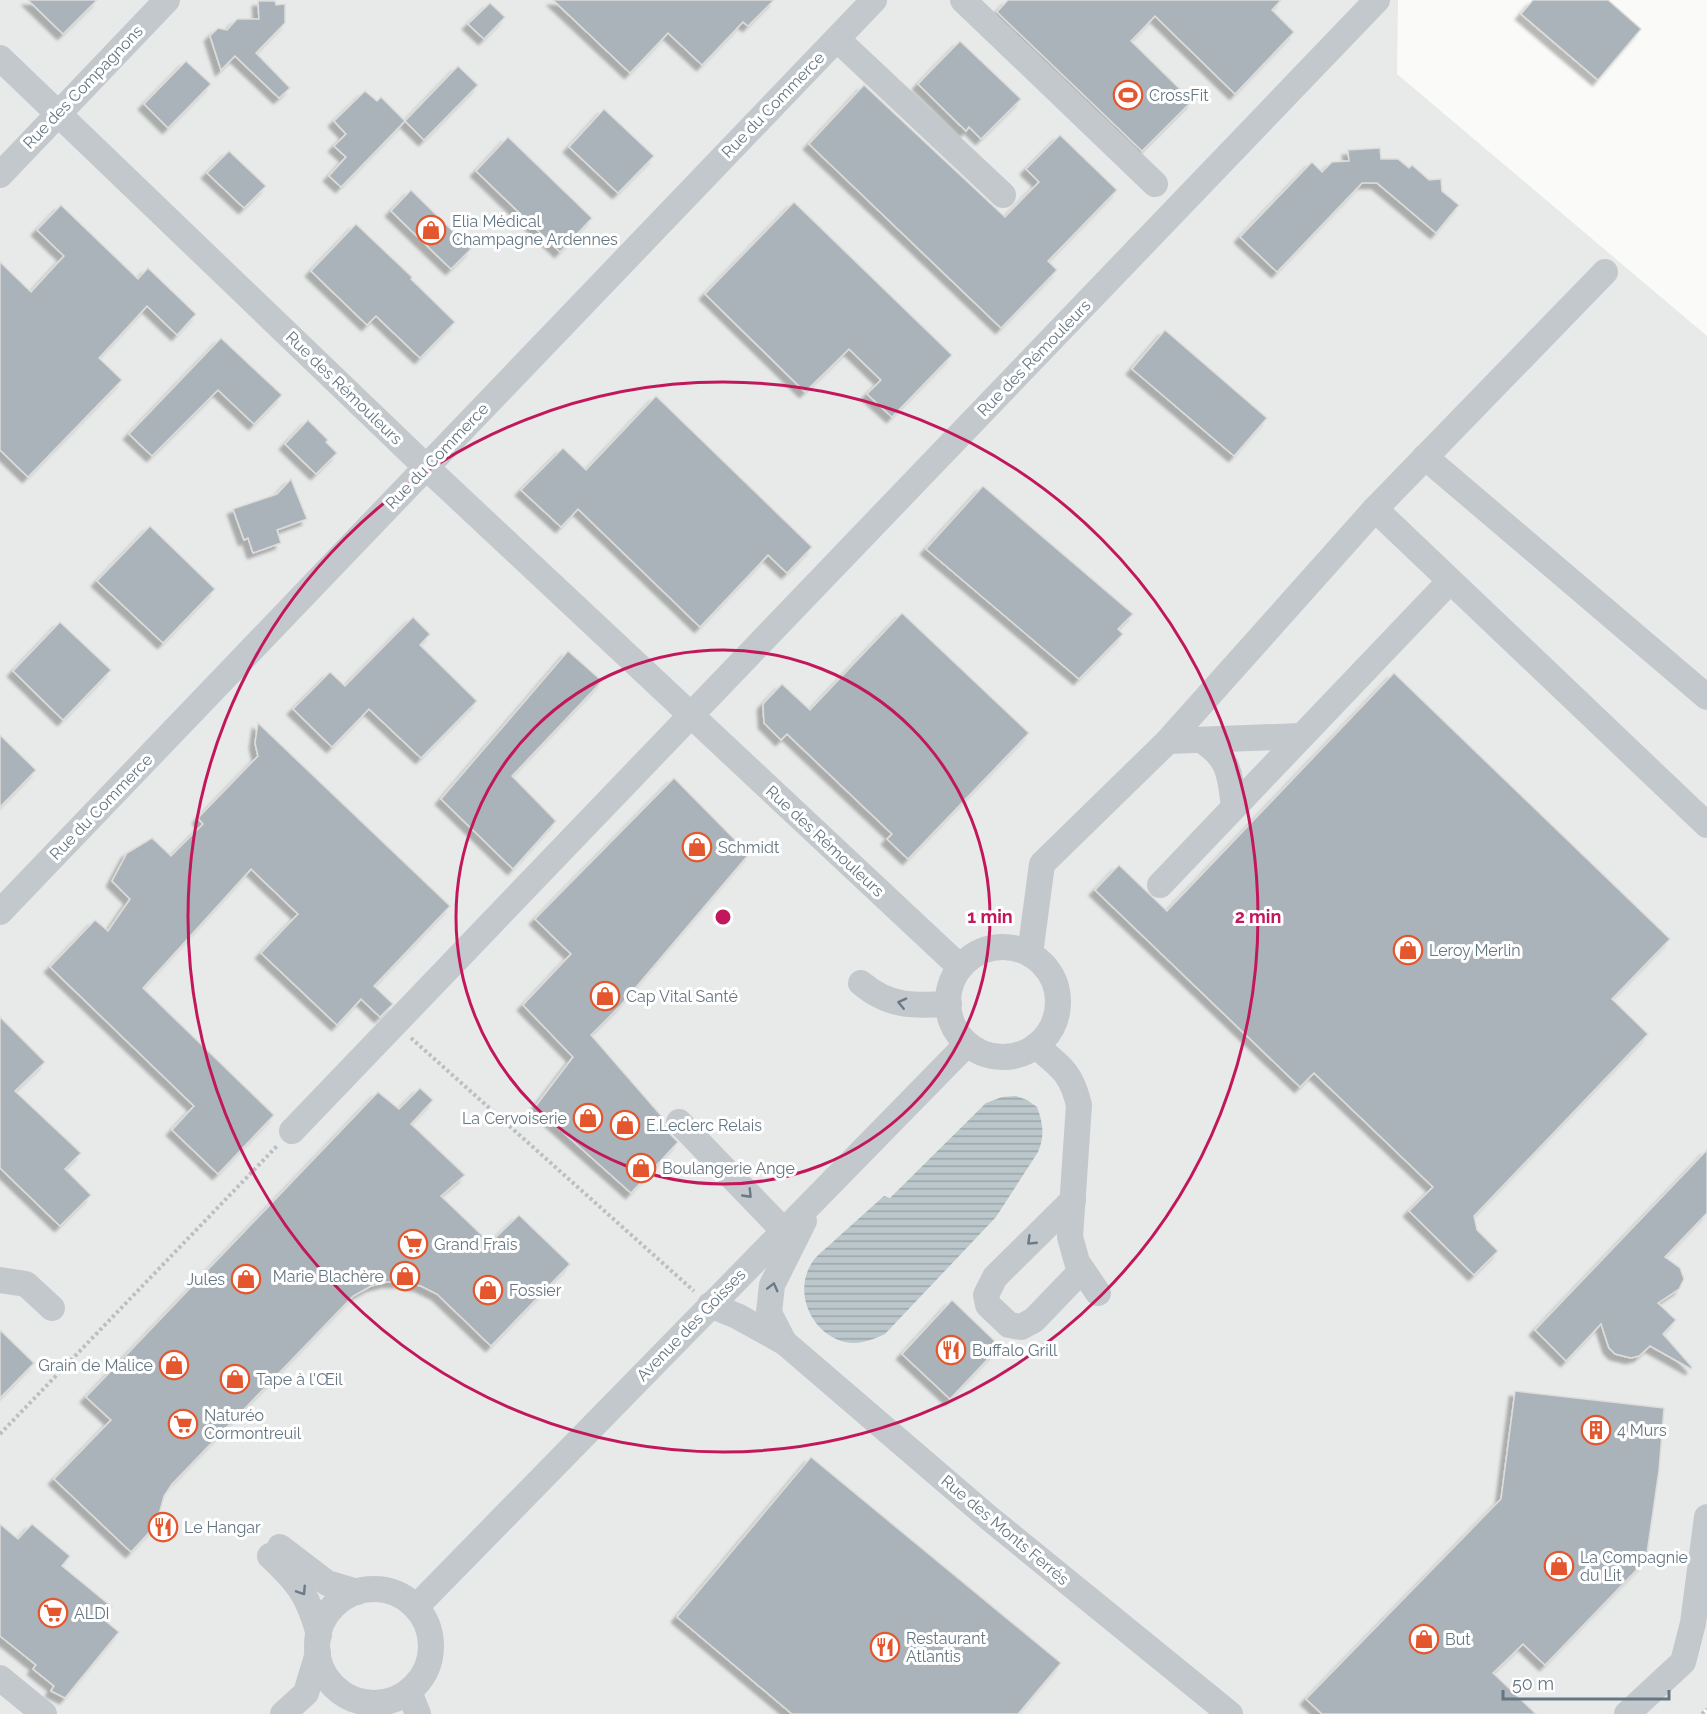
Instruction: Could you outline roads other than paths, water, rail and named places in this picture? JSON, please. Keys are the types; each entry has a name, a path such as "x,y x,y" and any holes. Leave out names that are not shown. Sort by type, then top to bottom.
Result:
{"street":[{"name":"Rue des Compagnons","path":"0,175 167,0"},
{"name":"Rue du Commerce","path":"0,912 874,0"},
{"path":"963,0 1155,184"},
{"name":"Rue des Rémouleurs","path":"691,716 1377,0"},
{"path":"837,39 1003,195"},
{"name":"Rue des Rémouleurs","path":"0,58 426,467 960,967"},
{"path":"1030,954 1042,864 1168,741 1375,509 1605,272"},
{"path":"1425,457 1707,697"},
{"path":"1375,509 1707,825"},
{"path":"1160,885 1450,581"},
{"path":"292,1131 691,716"},
{"path":"1168,741 1302,736"},
{"path":"1201,740 1215,748 1224,760 1229,772 1234,807"},
{"path":"993,948 1016,948 1030,954 1044,965 1054,981 1058,998 1056,1016 1048,1033 1036,1046 1019,1055 1001,1057 983,1053 967,1044 955,1029 948,1011 948,993 952,979 960,967 972,956 993,948"},
{"path":"861,983 874,994 906,1005 949,1004"},
{"name":"Avenue des Goisses","path":"416,1606 967,1044"},
{"path":"1036,1046 1063,1069 1074,1085 1079,1104 1070,1237 1077,1262 1098,1293"},
{"path":"679,1122 784,1231"},
{"name":"Rue des Monts Ferrés","path":"784,1342 769,1313 772,1286 817,1197"},
{"path":"1073,1200 995,1277 986,1295 988,1305 1009,1325 1022,1327 1034,1320 1082,1270"},
{"path":"0,1280 26,1284 52,1308"},
{"name":"Rue des Monts Ferrés","path":"711,1305 737,1316 784,1342 989,1518 1230,1714"},
{"path":"1627,1714 1683,1662 1693,1623 1707,1517"},
{"path":"283,1714 306,1693 318,1644 323,1621 332,1608 357,1592 372,1589 388,1591 403,1597 416,1606 426,1622 431,1641 430,1660 413,1703 396,1699 360,1708 334,1686 323,1671 318,1644 307,1598 275,1551 327,1583 357,1592"},
{"path":"0,1678 44,1714"}],"place":[{"name":"CrossFit","path":"1128,95"},
{"name":"Elia Médical Champagne Ardennes","path":"431,230"},
{"name":"Schmidt","path":"697,847"},
{"name":"Leroy Merlin","path":"1408,950"},
{"name":"Cap Vital Santé","path":"605,996"},
{"name":"La Cervoiserie","path":"588,1118"},
{"name":"E.Leclerc Relais","path":"625,1125"},
{"name":"Boulangerie Ange","path":"641,1168"},
{"name":"Grand Frais","path":"413,1244"},
{"name":"Marie Blachère","path":"405,1276"},
{"name":"Jules","path":"246,1279"},
{"name":"Fossier","path":"488,1290"},
{"name":"Buffalo Grill","path":"951,1350"},
{"name":"Grain de Malice","path":"174,1365"},
{"name":"Tape à l'Œil","path":"235,1379"},
{"name":"Naturéo Cormontreuil","path":"183,1424"},
{"name":"4 Murs","path":"1596,1430"},
{"name":"Le Hangar","path":"163,1527"},
{"name":"La Compagnie du Lit","path":"1559,1566"},
{"name":"ALDI","path":"53,1613"},
{"name":"But","path":"1424,1639"},
{"name":"Restaurant Atlantis","path":"885,1647"}]}
